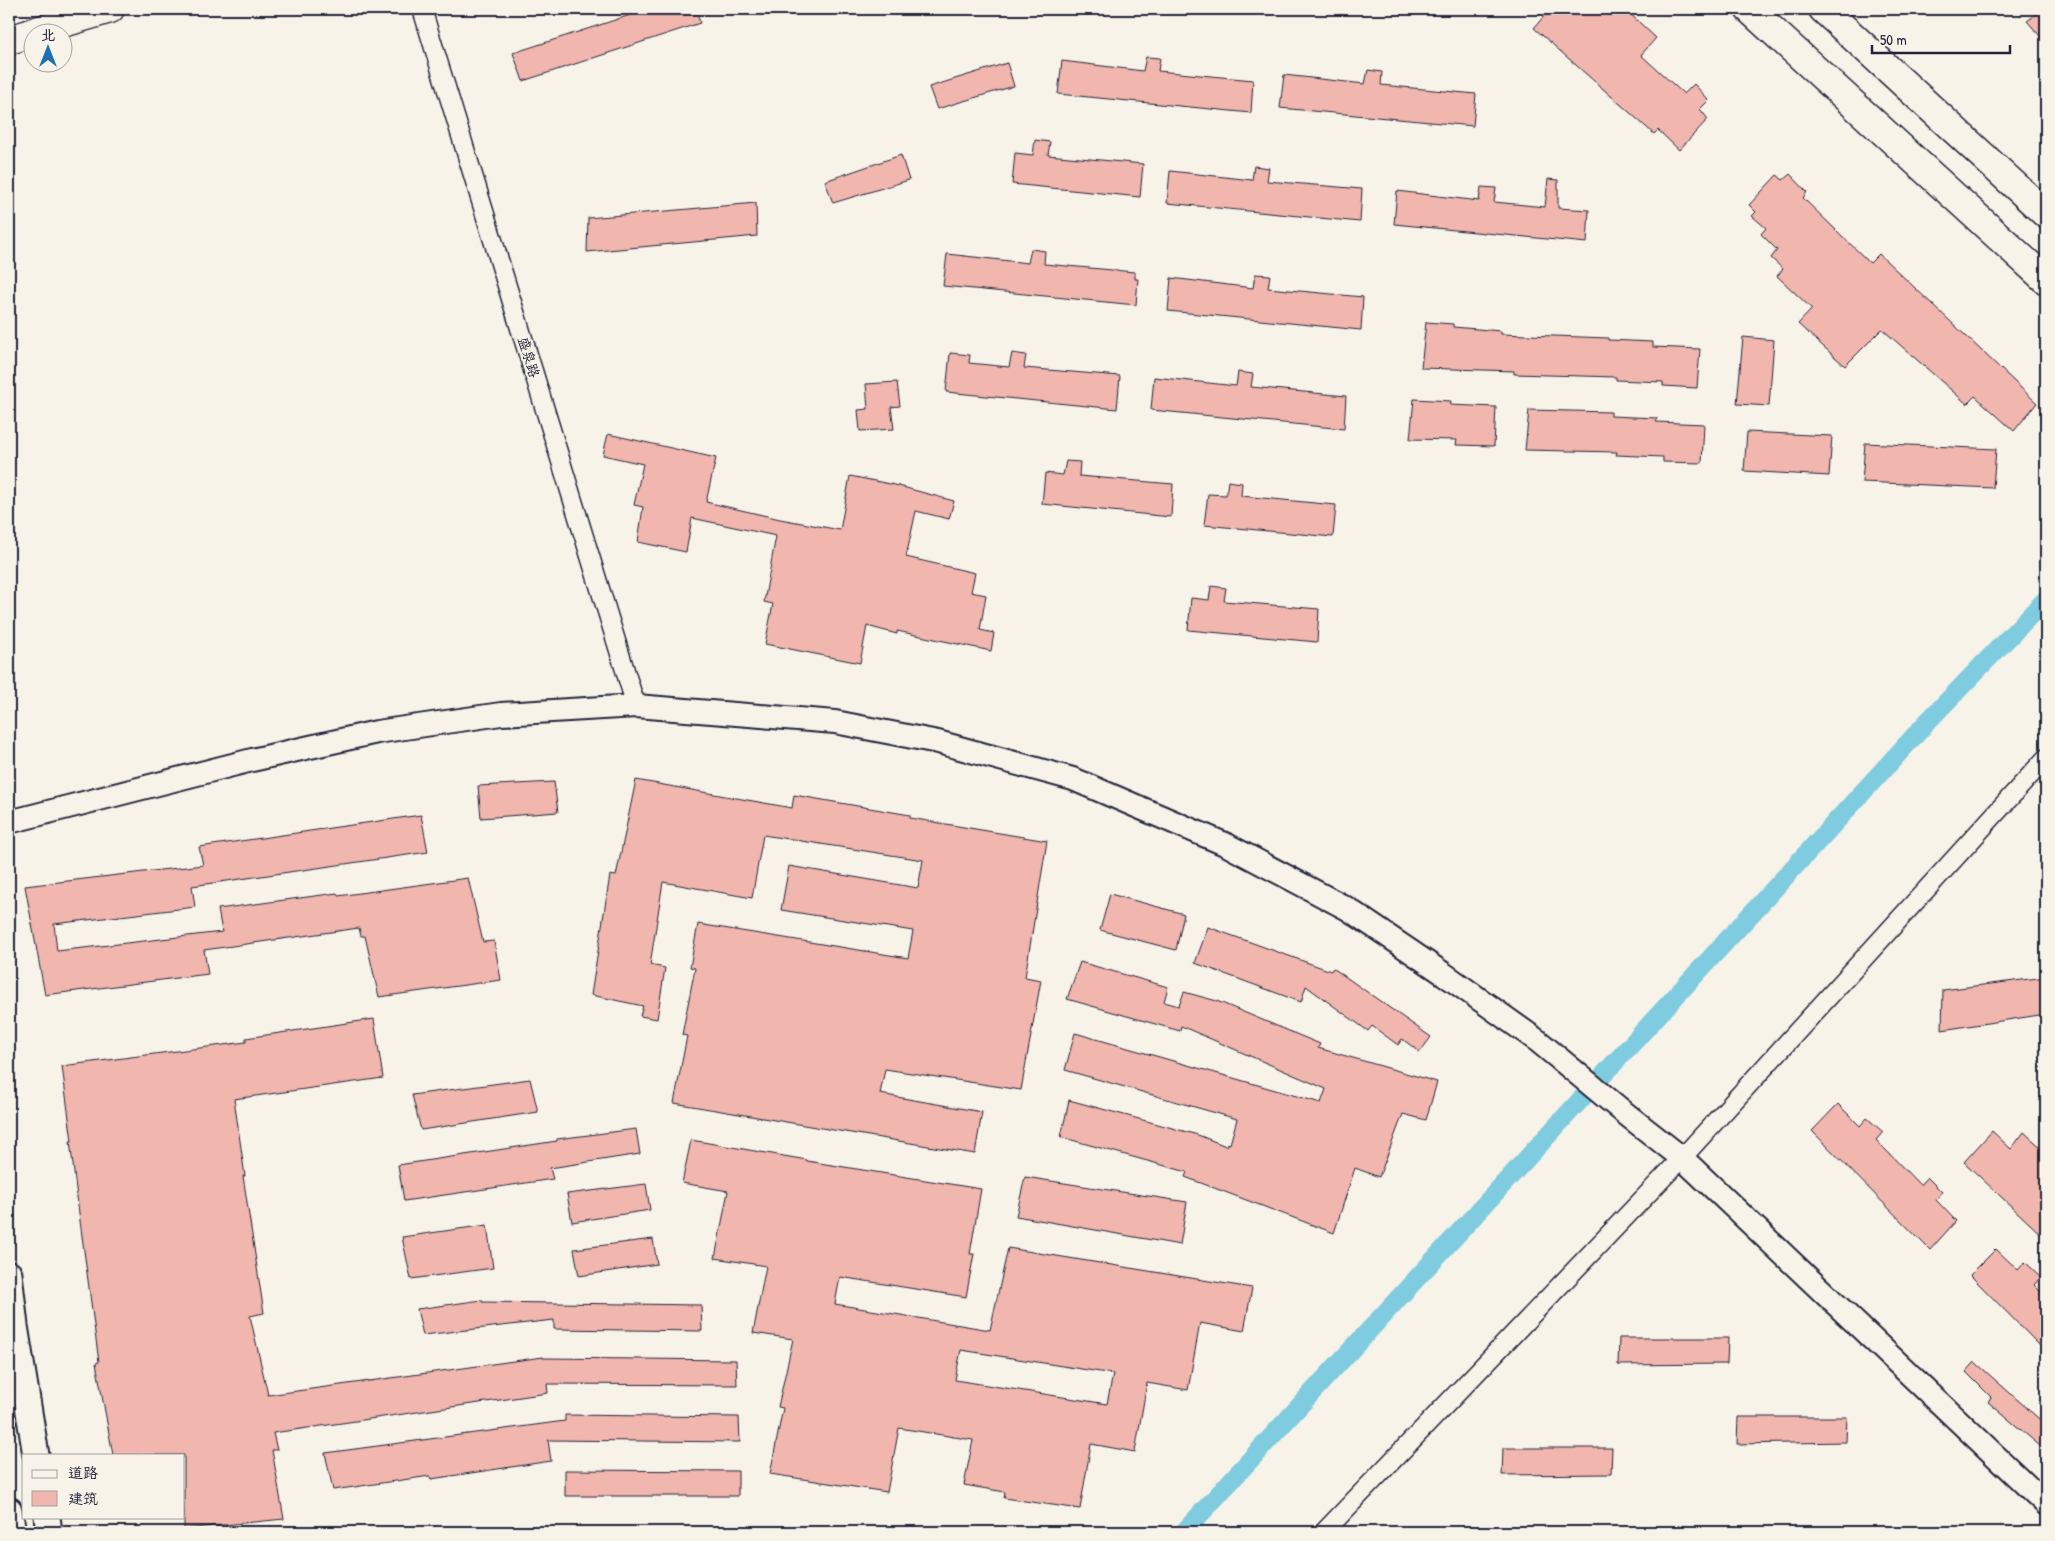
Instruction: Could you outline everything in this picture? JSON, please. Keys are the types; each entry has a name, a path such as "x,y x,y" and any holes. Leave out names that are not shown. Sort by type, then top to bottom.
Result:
{"main road":[{"path":"68,22 110,9"},
{"path":"1749,9 2046,280"},
{"path":"1823,9 2046,214"},
{"path":"9,40 22,36"},
{"path":"9,1274 15,1326 36,1454"},
{"path":"9,1510 13,1532"},
{"path":"46,1518 49,1532"}],"street":[{"name":"盛泉路","path":"422,9 636,706"},
{"path":"9,822 252,760 376,732 501,714 636,706 835,722 938,742 1073,780 1227,845 1348,909 1538,1041 1682,1158 2046,1504"},
{"path":"1324,1532 1682,1158 2046,758"}],"building":[{"path":"649,9 696,9 700,23 523,81 513,53"},
{"path":"1550,9 1625,9 1656,38 1641,55 1684,94 1694,84 1709,100 1700,109 1708,119 1679,150 1658,130 1654,134 1534,28"},
{"path":"2046,9 2046,43 2027,21"},
{"path":"1146,57 1160,58 1158,71 1253,80 1251,113 1058,94 1062,61 1143,71"},
{"path":"1007,63 1014,86 937,109 929,87"},
{"path":"1368,70 1382,72 1381,85 1476,94 1473,126 1280,108 1284,75 1365,84"},
{"path":"1035,140 1050,142 1048,155 1143,164 1140,197 1012,184 1015,153 1033,155"},
{"path":"901,155 909,180 833,203 825,181"},
{"path":"1254,166 1269,168 1267,181 1362,189 1360,222 1167,203 1170,171 1252,180"},
{"path":"1790,174 1807,192 1803,198 1870,263 1879,254 2037,403 2014,431 1975,396 1967,404 1882,329 1845,366 1798,324 1812,309 1777,276 1783,269 1771,258 1777,250 1761,234 1766,228 1752,216 1756,212 1749,205 1777,175 1783,180"},
{"path":"1548,179 1558,180 1558,208 1589,210 1587,243 1394,224 1397,191 1479,201 1481,187 1496,188 1494,202 1545,207"},
{"path":"756,203 757,236 587,252 588,218"},
{"path":"1031,249 1045,251 1044,264 1135,272 1135,279 1138,279 1136,305 943,286 947,254 1028,263"},
{"path":"1255,274 1270,275 1268,288 1363,297 1361,330 1168,311 1171,278 1253,288"},
{"path":"1426,322 1453,324 1453,327 1501,331 1501,334 1608,338 1608,340 1653,342 1653,347 1700,349 1697,388 1663,386 1663,382 1616,380 1616,377 1514,374 1514,371 1421,368"},
{"path":"1743,337 1774,340 1769,406 1737,404"},
{"path":"950,353 970,355 969,363 1009,367 1012,353 1026,355 1024,368 1120,376 1117,409 946,392"},
{"path":"1238,372 1253,374 1251,387 1346,396 1344,429 1151,410 1154,377 1236,386"},
{"path":"897,382 900,406 891,407 894,429 860,431 858,410 868,409 866,384"},
{"path":"1414,399 1451,401 1450,405 1496,407 1494,446 1456,445 1457,440 1410,439"},
{"path":"1529,410 1611,412 1611,416 1657,418 1656,422 1704,424 1702,463 1663,462 1663,457 1616,455 1617,452 1525,450"},
{"path":"1747,432 1832,436 1829,476 1744,471"},
{"path":"608,434 716,458 706,502 780,519 840,530 850,476 895,485 954,501 949,519 916,511 906,557 975,573 971,592 986,595 980,630 994,633 991,651 897,631 897,634 867,626 860,663 765,644 773,604 764,602 776,536 692,518 686,552 638,542 643,507 634,505 643,464 603,455"},
{"path":"1865,443 1996,449 1993,488 1862,482"},
{"path":"1066,461 1080,462 1079,476 1173,484 1171,517 1042,504 1045,473 1063,475"},
{"path":"1228,481 1242,483 1241,496 1336,505 1333,537 1204,525 1208,494 1226,495"},
{"path":"1211,586 1226,588 1224,601 1319,609 1317,642 1188,630 1191,598 1209,600"},
{"path":"636,780 792,808 794,795 910,815 910,818 1047,841 1025,977 1041,980 1021,1090 885,1069 880,1094 982,1112 975,1154 674,1103 687,1036 682,1035 695,968 690,967 698,924 908,958 913,931 781,910 789,866 918,888 923,860 763,835 752,898 663,882 650,965 665,968 657,1019 640,1016 643,1006 591,995 610,875 616,876"},
{"path":"554,782 558,812 481,818 478,786"},
{"path":"421,815 428,852 192,886 195,907 54,924 57,951 222,932 218,909 337,893 338,896 468,878 483,942 494,941 501,980 379,997 365,936 361,936 359,928 204,950 208,974 45,995 25,886 203,865 199,847"},
{"path":"1110,894 1184,914 1176,950 1100,930"},
{"path":"1208,927 1331,971 1333,968 1431,1037 1420,1052 1402,1039 1398,1045 1372,1026 1368,1031 1306,986 1301,1002 1195,963"},
{"path":"1080,962 1168,987 1164,1002 1179,1006 1184,992 1217,1001 1320,1044 1318,1048 1437,1082 1426,1120 1403,1114 1379,1177 1355,1168 1334,1233 1185,1177 1187,1172 1061,1137 1069,1100 1198,1135 1226,1146 1227,1143 1230,1144 1237,1119 1065,1070 1075,1033 1321,1103 1326,1089 1181,1026 1180,1031 1067,999"},
{"path":"2046,977 2046,1014 1942,1030 1943,990"},
{"path":"374,1019 383,1078 234,1099 245,1176 243,1176 264,1313 250,1316 268,1395 543,1357 736,1360 737,1385 547,1384 548,1393 273,1433 277,1450 272,1450 284,1519 184,1529 185,1454 113,1454 96,1363 99,1362 62,1066 246,1042 246,1038"},
{"path":"530,1079 538,1112 421,1130 412,1095"},
{"path":"1838,1104 1860,1126 1867,1118 1883,1132 1876,1140 1920,1185 1927,1177 1942,1192 1936,1200 1956,1221 1930,1250 1812,1131"},
{"path":"636,1129 640,1154 550,1168 553,1179 404,1201 398,1165 557,1141 557,1139"},
{"path":"1992,1131 2011,1149 2024,1132 2046,1152 2046,1239 1964,1162"},
{"path":"691,1140 981,1189 970,1254 974,1254 966,1297 840,1277 835,1304 990,1330 1008,1248 1252,1288 1244,1331 1200,1323 1188,1390 1147,1383 1135,1452 1091,1444 1080,1509 1004,1498 1005,1492 964,1485 973,1440 899,1428 887,1492 770,1474 783,1408 778,1407 793,1339 753,1333 766,1266 715,1258 728,1191 682,1183","holes":["961,1350 1113,1374 1107,1404 955,1380"]},
{"path":"1025,1177 1187,1202 1180,1245 1016,1216"},
{"path":"646,1184 650,1210 572,1222 567,1194"},
{"path":"487,1225 493,1268 411,1279 402,1237"},
{"path":"653,1239 657,1264 579,1276 574,1249"},
{"path":"1996,1249 2018,1270 2025,1262 2041,1277 2034,1285 2046,1297 2046,1352 1970,1275"},
{"path":"482,1300 482,1302 701,1305 702,1331 554,1329 554,1320 423,1335 417,1309"},
{"path":"1619,1338 1728,1338 1727,1364 1618,1365"},
{"path":"1975,1362 2046,1425 2046,1451 1988,1402 1991,1397 1966,1372"},
{"path":"565,1415 739,1417 740,1442 548,1440 551,1461 431,1479 430,1476 333,1490 325,1453 565,1421"},
{"path":"1738,1417 1847,1417 1846,1442 1737,1444"},
{"path":"1503,1448 1612,1448 1611,1474 1502,1475"},
{"path":"565,1470 738,1471 738,1496 565,1496"}],"waterway":[{"path":"1184,1532 1929,720 2046,599"}]}
